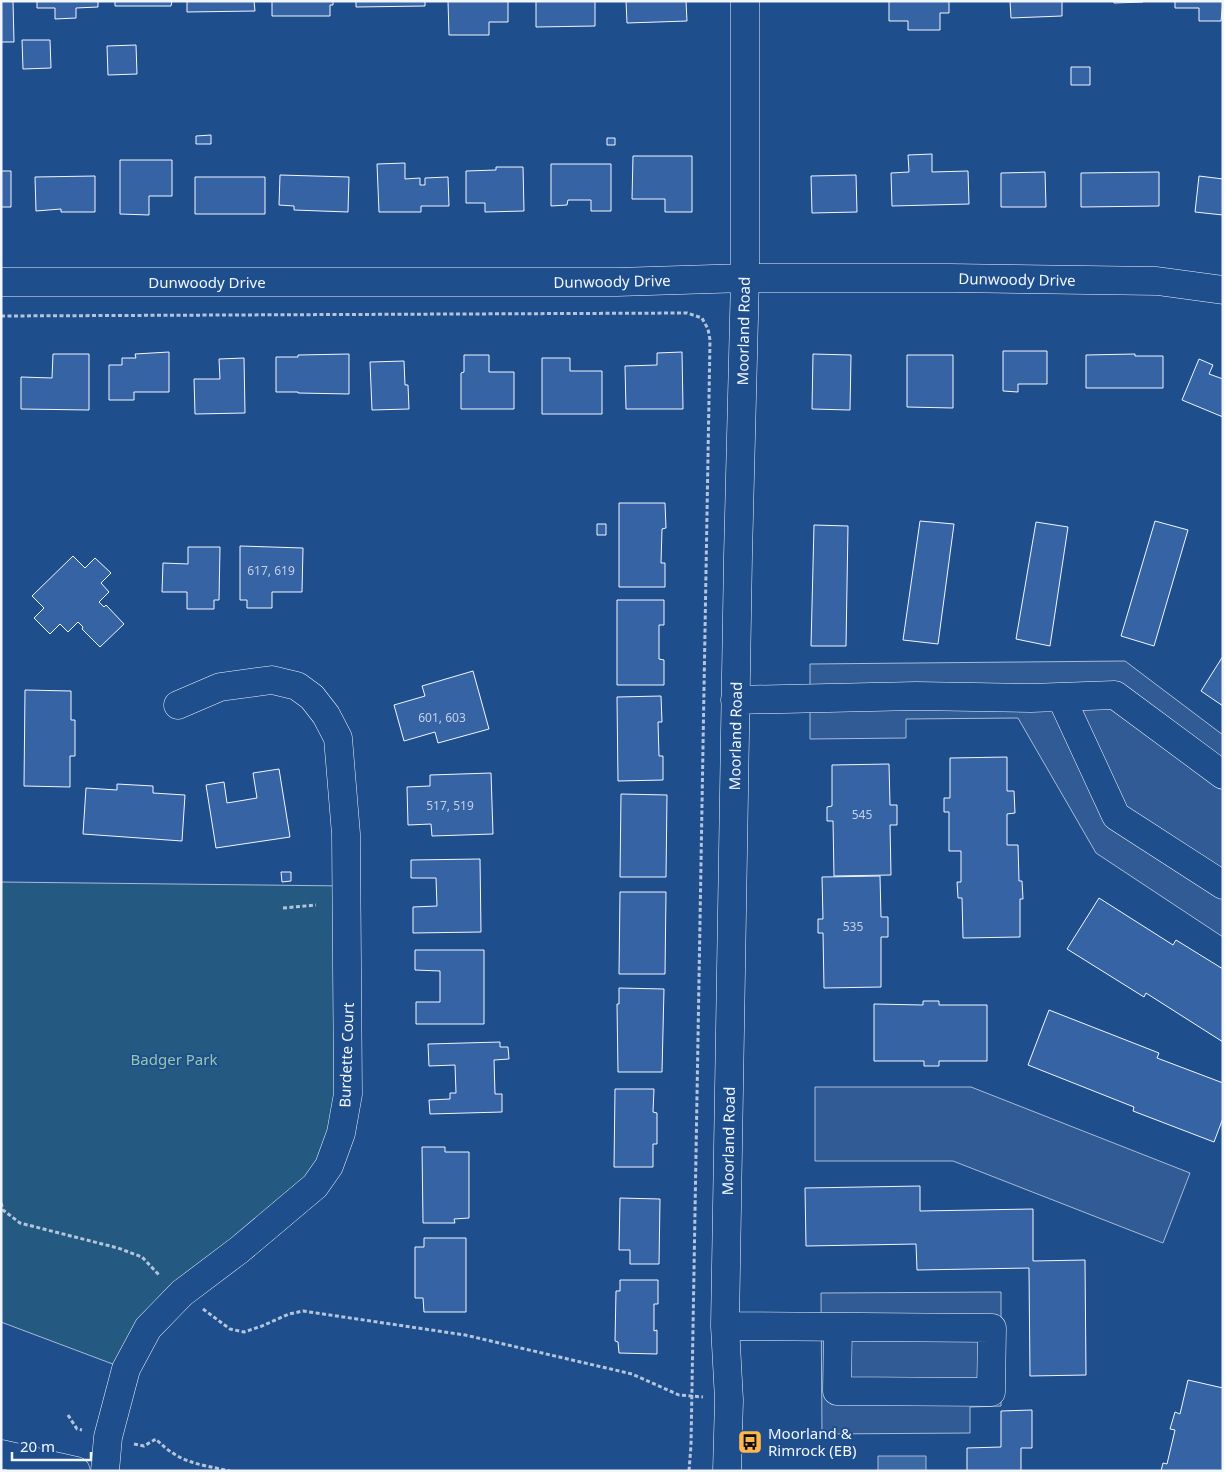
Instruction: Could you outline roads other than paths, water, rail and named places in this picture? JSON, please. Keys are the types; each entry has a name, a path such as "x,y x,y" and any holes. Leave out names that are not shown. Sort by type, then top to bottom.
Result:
{"street":[{"name":"Moorland Road","path":"727,1471 729,1400 726,1326 735,700 745,278 746,1"},
{"name":"Dunwoody Drive","path":"1,282 617,282 745,278 951,278 1157,281 1223,290"},
{"name":"Burdette Court","path":"105,1471 108,1438 126,1369 148,1328 182,1293 239,1250 315,1186 329,1166 341,1133 348,1094 346,834 338,738 326,715 312,697 297,686 272,680 220,687 178,706"},
{"path":"735,700 916,696 1115,696 1223,775"},
{"path":"1061,697 1116,816 1223,885"},
{"path":"726,1326 992,1328 991,1392 837,1391 838,1327"},
{"path":"1,1454 76,1471"}],"place":[{"name":"Moorland & Rimrock (EB)","path":"750,1442"}],"park label":[{"name":"Badger Park","path":"174,1059"}]}
